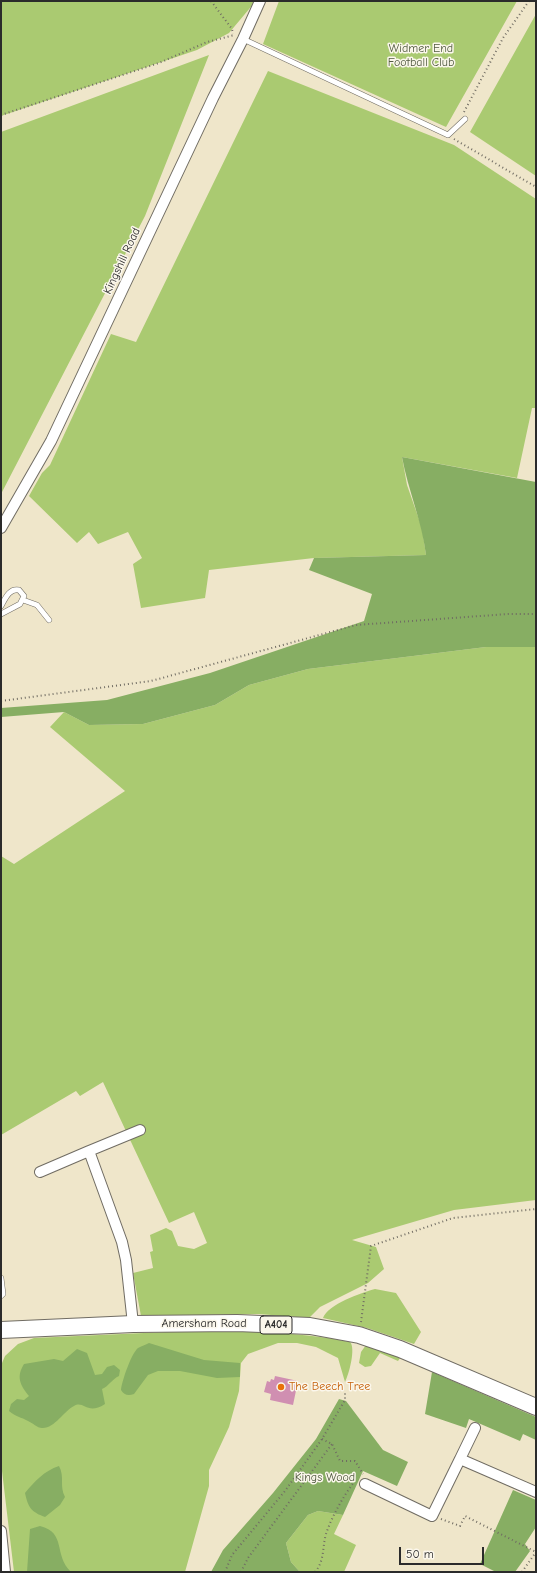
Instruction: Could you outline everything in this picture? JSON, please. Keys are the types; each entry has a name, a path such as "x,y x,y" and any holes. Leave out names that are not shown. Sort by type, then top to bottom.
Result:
{"main road":[{"name":"Amersham Road","path":"1,1330 133,1324 237,1323 310,1326 359,1335 400,1350 536,1406"}],"street":[{"name":"Kingshill Road","path":"1,528 51,441 260,1"},
{"path":"40,1172 140,1130"},
{"path":"89,1151 123,1248 133,1324"},
{"path":"365,1484 432,1516 475,1428"},
{"path":"460,1459 536,1492"},
{"path":"1,1531 5,1572"}],"lane":[{"path":"243,39 448,135 465,120"},
{"path":"1,606 10,592 15,589 22,593 23,600 20,604 1,614"},
{"path":"23,600 37,605 49,620"},
{"path":"1,1278 3,1294 1,1296"}],"path":[{"path":"1,115 159,63 207,42 233,34 232,29 211,1"},
{"path":"465,120 463,113 503,38 529,1"},
{"path":"448,135 536,186"},
{"path":"1,701 151,681 356,625 508,614 536,614"},
{"path":"359,1335 371,1246 453,1218 536,1209"},
{"path":"225,1572 232,1555 285,1491 322,1438 345,1400 345,1391"},
{"path":"322,1438 332,1444 340,1461 355,1461 362,1471 365,1484"},
{"path":"241,1572 248,1558 332,1444"},
{"path":"315,1572 322,1561 324,1542 327,1532 341,1502 362,1471"},
{"path":"432,1516 460,1526 465,1516 536,1552 522,1572"}],"green space":[{"path":"1,1 255,2 229,33 197,50 1,116"},
{"name":"Widmer End Football Club","path":"279,1 517,1 446,127 263,44"},
{"path":"536,14 536,176 470,132"},
{"path":"209,55 145,216 1,494 1,132"},
{"path":"268,71 454,145 536,199 536,408 532,408 517,478 402,457 407,485 422,528 426,555 314,558 209,570 205,598 141,608 133,564 142,558 128,532 98,544 89,532 77,543 29,496 42,473 50,465 111,334 136,342"},
{"path":"402,457 536,482 536,647 486,647 308,669 249,685 215,705 143,724 89,725 64,712 1,717 1,708 107,700 210,673 364,621 372,594 309,570 314,558 426,555"},
{"path":"486,647 536,647 536,1200 454,1210 352,1240 376,1247 384,1269 368,1283 320,1307 309,1318 259,1314 141,1316 133,1273 153,1268 150,1252 153,1251 150,1235 166,1228 172,1231 178,1246 194,1249 207,1243 194,1212 169,1223 103,1082 80,1096 76,1091 1,1135 1,856 14,864 125,791 50,727 64,712 89,725 143,724 215,705 249,685 308,669"},
{"path":"375,1289 396,1293 421,1332 414,1344 367,1328 323,1318 331,1308 338,1304 354,1296"},
{"path":"188,1331 290,1334 330,1338 350,1342 352,1345 352,1355 345,1382 338,1358 316,1347 297,1343 278,1343 248,1354 241,1363 239,1391 229,1427 209,1470 209,1486 185,1572 14,1572 2,1471 2,1363 5,1356 18,1344 34,1338"},
{"path":"149,1343 204,1360 240,1363 240,1377 217,1378 180,1371 158,1371 148,1375 134,1394 125,1394 121,1390 125,1374 135,1351"},
{"path":"366,1345 400,1358 398,1361 380,1353 371,1366 365,1367 359,1363 361,1352"},
{"path":"77,1349 87,1353 95,1375 102,1374 107,1367 114,1365 120,1370 119,1376 102,1389 105,1404 94,1409 81,1405 74,1406 55,1423 46,1428 40,1428 9,1411 11,1404 17,1399 24,1400 29,1396 20,1381 20,1373 24,1364 54,1359 63,1361"},
{"path":"432,1372 536,1417 536,1440 523,1434 520,1441 469,1419 466,1428 425,1414"},
{"name":"Kings Wood","path":"339,1399 346,1401 383,1450 408,1462 397,1486 363,1471 343,1515 318,1511 308,1515 286,1543 291,1562 300,1572 211,1572 223,1550 273,1493 316,1439"},
{"path":"59,1466 62,1474 62,1489 65,1497 60,1505 45,1517 33,1511 27,1502 25,1493 40,1477"},
{"path":"513,1490 536,1500 536,1527 525,1544 530,1551 515,1572 496,1572 480,1564"},
{"path":"318,1511 343,1515 334,1534 356,1545 344,1572 300,1572 291,1562 286,1543 308,1515"},
{"path":"40,1526 48,1529 54,1534 57,1539 62,1558 71,1572 27,1572 30,1529"}],"building":[{"name":"The Beech Tree","path":"275,1376 298,1381 293,1405 270,1400 271,1394 264,1392 267,1381 270,1382 271,1379 274,1380"}],"place":[{"name":"The Beech Tree","path":"281,1387"}]}
